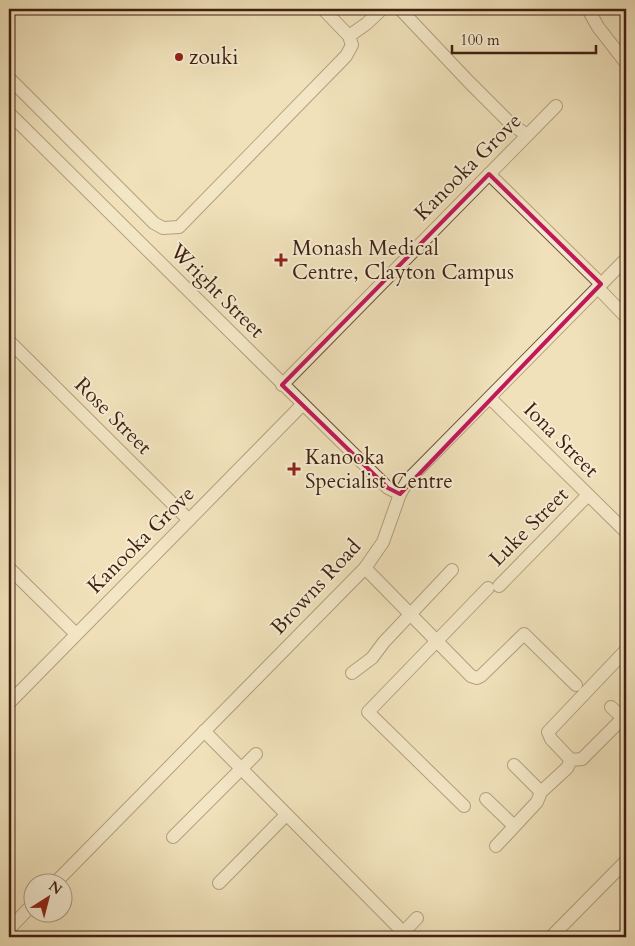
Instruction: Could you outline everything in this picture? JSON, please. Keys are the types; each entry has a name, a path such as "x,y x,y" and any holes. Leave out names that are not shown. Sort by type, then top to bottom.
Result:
{"street":[{"path":"323,9 350,40"},
{"path":"9,78 154,223 163,228 172,229 179,227 346,56 350,40 382,9"},
{"path":"401,9 424,36 511,124 527,136"},
{"path":"588,9 598,27 626,63"},
{"name":"Kanooka Grove","path":"282,385 556,106"},
{"name":"Wright Street","path":"9,113 302,405 388,488 400,494"},
{"path":"489,174 600,286 626,316"},
{"name":"Browns Road","path":"64,874 364,568 383,542 400,494 408,480 626,259"},
{"name":"Rose Street","path":"9,341 189,520"},
{"name":"Iona Street","path":"490,398 626,532"},
{"name":"Kanooka Grove","path":"9,703 302,405"},
{"name":"Luke Street","path":"464,806 368,712 588,495"},
{"path":"9,568 76,634"},
{"path":"364,568 472,676 477,678 524,634 576,685"},
{"path":"352,673 372,658 384,642 412,616 452,570"},
{"path":"571,760 548,732 626,650"},
{"path":"571,760 582,759 625,719 611,707"},
{"path":"204,732 402,935 417,918"},
{"path":"173,837 256,754"},
{"path":"495,845 537,802 541,792 567,768 571,760"},
{"path":"514,764 541,792"},
{"path":"486,799 514,826"},
{"path":"219,883 286,815"},
{"path":"551,937 626,860"},
{"path":"9,929 22,915"}],"highlighted area":[{"path":"489,174 601,284 400,494 388,488 282,385"}],"place":[{"name":"zouki","path":"179,57"},
{"name":"Monash Medical Centre, Clayton Campus","path":"281,260"},
{"name":"Kanooka Specialist Centre","path":"294,469"}]}
